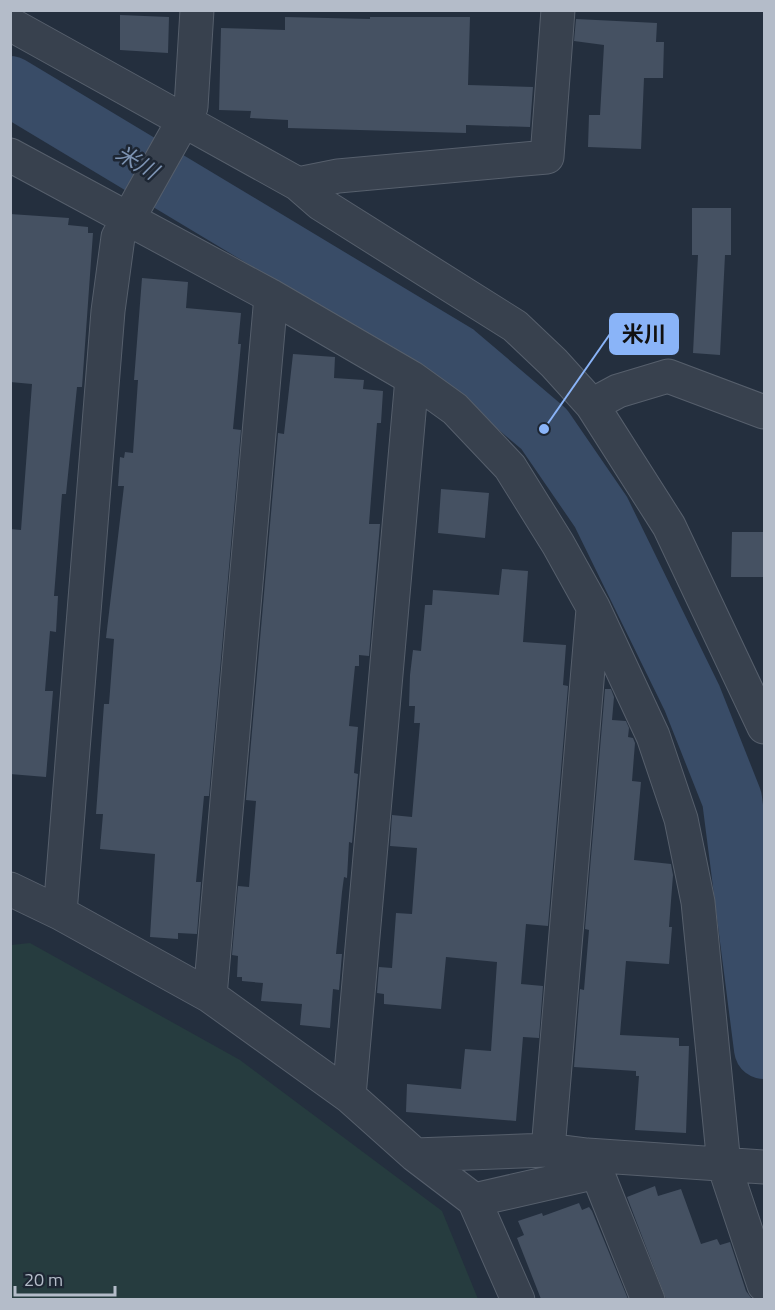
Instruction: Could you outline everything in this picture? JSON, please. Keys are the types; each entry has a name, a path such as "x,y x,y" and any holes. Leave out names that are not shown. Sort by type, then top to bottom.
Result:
{"street":[{"path":"60,913 108,311 118,237 191,107 197,10"},
{"path":"298,184 338,176 547,158 558,10"},
{"path":"10,24 181,127 298,184 321,204 514,326 554,363 592,405 669,526 765,727"},
{"path":"10,155 132,210 271,296 412,378 455,409 510,467 558,543 593,607 653,736 681,819 698,902 765,1285"},
{"path":"210,996 271,296"},
{"path":"592,405 618,392 668,376 765,412"},
{"path":"349,1096 412,378"},
{"path":"548,1150 593,607"},
{"path":"10,889 60,913 210,996 349,1096 415,1155 474,1200 518,1299"},
{"path":"415,1155 548,1150 592,1164 744,1166"},
{"path":"474,1200 592,1164"},
{"path":"592,1164 648,1299"}],"green space":[{"path":"30,943 240,1060 442,1211 478,1299 11,1299 11,945"}],"building":[{"path":"120,15 169,17 168,53 120,50"},
{"path":"285,17 370,19 370,17 470,17 468,85 533,87 530,127 466,125 466,133 288,128 288,120 250,118 251,111 219,110 221,28 285,30"},
{"path":"576,19 657,23 656,42 664,42 663,78 644,78 641,149 588,147 589,115 600,115 604,45 574,41"},
{"path":"692,208 731,208 731,255 725,255 720,355 693,353 698,255 692,255"},
{"path":"10,214 69,218 68,225 88,227 88,233 93,233 82,387 77,387 66,494 62,494 54,596 58,596 56,632 50,631 45,691 53,691 46,777 10,774 10,529 21,530 32,384 10,382"},
{"path":"142,278 188,282 186,308 241,313 238,344 241,344 233,429 241,430 209,796 204,796 196,882 201,882 197,934 178,933 178,939 150,937 155,854 100,849 103,814 96,814 104,704 109,704 114,639 106,638 124,486 118,486 120,457 124,458 125,452 133,453 138,380 134,380"},
{"path":"293,354 335,357 334,378 364,380 363,389 383,391 381,423 377,423 369,524 380,524 369,656 359,655 359,666 355,666 349,726 358,727 354,773 358,774 352,843 349,842 347,878 344,877 336,954 342,954 339,990 333,989 330,1028 300,1025 302,1004 261,1001 263,983 242,981 242,977 237,977 238,956 232,955 238,886 249,887 256,801 246,800 278,433 284,434"},
{"path":"441,489 489,493 485,538 438,533"},
{"path":"732,532 764,532 764,577 731,577"},
{"path":"502,569 528,571 523,642 566,645 563,685 568,686 548,926 526,924 521,984 543,986 539,1038 523,1037 516,1121 406,1112 407,1084 461,1089 465,1049 491,1051 497,962 446,957 441,1009 384,1004 384,994 377,993 379,967 392,968 396,913 412,914 417,848 390,846 392,815 412,817 420,723 414,723 415,706 409,706 410,675 413,650 421,651 425,605 432,605 433,590 499,595"},
{"path":"605,689 611,689 614,697 612,720 626,721 629,728 628,737 633,738 635,743 632,781 641,782 634,860 671,864 673,875 669,964 626,961 620,1035 679,1038 679,1046 689,1046 686,1133 635,1130 639,1076 636,1076 636,1071 574,1067 580,989 584,990 589,930 585,929"},
{"path":"655,1186 658,1196 681,1189 701,1244 717,1239 720,1245 730,1242 746,1291 752,1299 666,1299 627,1197"},
{"path":"579,1203 582,1210 589,1207 592,1211 628,1299 541,1299 517,1238 524,1235 518,1221 542,1213 543,1216"}],"waterway":[{"name":"米川","path":"10,86 456,354 544,429 601,512 692,698 732,799 764,1049"}],"place":[{"name":"米川","path":"544,429"}]}
